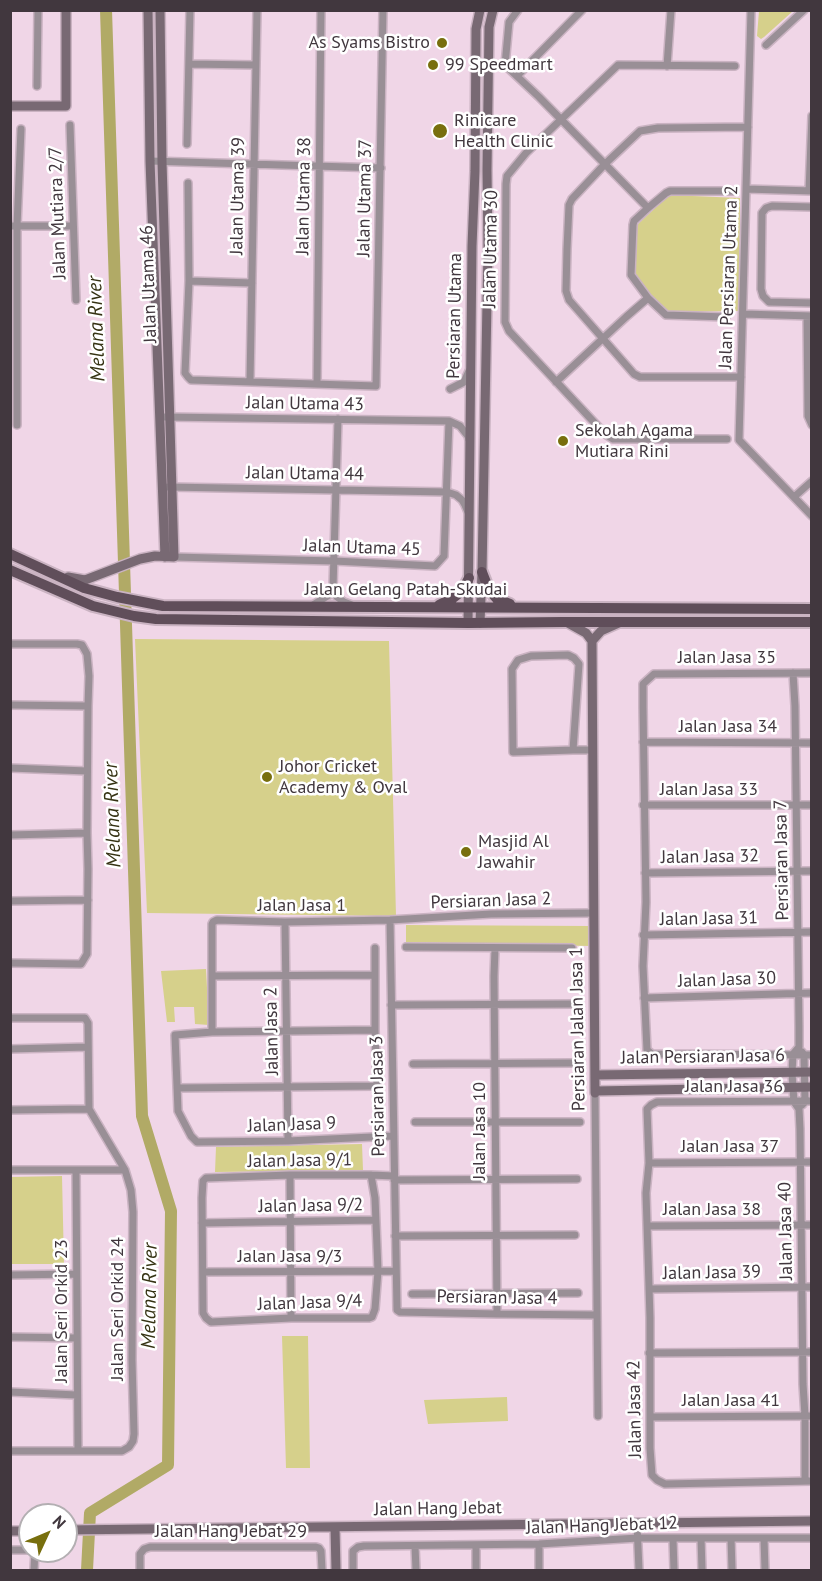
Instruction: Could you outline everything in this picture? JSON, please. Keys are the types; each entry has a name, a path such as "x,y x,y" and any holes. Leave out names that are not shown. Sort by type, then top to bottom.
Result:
{"main road":[{"name":"Jalan Gelang Patah-Skudai","path":"10,554 84,588 164,606 812,609"},
{"name":"Jalan Gelang Patah-Skudai","path":"10,570 93,606 156,619 468,623 812,622"},
{"path":"483,573 489,590 497,599 520,608"},
{"path":"436,607 462,591 468,578"}],"street":[{"path":"37,87 38,10"},
{"path":"10,106 66,106 66,10"},
{"name":"Jalan Utama 46","path":"148,10 150,161 159,417 167,487"},
{"name":"Jalan Utama 46","path":"160,10 170,418 167,487 169,557"},
{"path":"187,144 190,10"},
{"name":"Jalan Utama 39","path":"250,381 257,10"},
{"name":"Jalan Utama 38","path":"317,383 321,10"},
{"name":"Jalan Utama 37","path":"317,383 376,386 383,10"},
{"name":"Persiaran Utama","path":"468,623 476,29 480,10"},
{"name":"Persiaran Utama","path":"480,623 483,573 488,248 489,27 493,10"},
{"path":"518,10 509,22 506,65 648,208"},
{"path":"517,76 582,10"},
{"path":"667,66 671,10"},
{"name":"Jalan Persiaran Utama 2","path":"751,10 739,440 812,516"},
{"path":"766,45 804,10"},
{"path":"189,64 256,65"},
{"name":"Jalan Utama 30","path":"726,439 613,439 605,434 508,331 505,322 506,184 507,176 515,164 618,65 735,66"},
{"path":"746,189 810,191 812,116"},
{"name":"Jalan Mutiara 2/7","path":"70,125 76,300"},
{"path":"741,376 640,377 634,374 568,300 566,291 569,206 572,199 640,131 658,128 748,126"},
{"path":"16,425 14,226 21,129"},
{"path":"150,161 381,168"},
{"path":"188,183 189,281 185,373 191,380 317,383"},
{"path":"726,317 666,315 648,298 632,275 633,225 634,221 648,208 670,192 734,191"},
{"path":"812,207 772,206 766,208 762,213 761,289 763,296 769,302 812,303"},
{"path":"14,226 73,226"},
{"path":"189,281 252,283"},
{"path":"556,382 648,298"},
{"path":"743,314 809,316 808,416 812,425"},
{"path":"450,389 464,382 471,365"},
{"name":"Jalan Utama 43","path":"159,417 449,421"},
{"path":"310,606 329,595 333,588 338,419"},
{"path":"449,421 465,431 470,446"},
{"name":"Jalan Utama 45","path":"169,557 435,566 444,556 449,421"},
{"path":"794,497 812,481"},
{"name":"Jalan Utama 44","path":"167,487 447,492"},
{"path":"447,492 462,500 469,518"},
{"path":"51,573 86,580 140,559 155,556 169,557"},
{"path":"10,578 31,578"},
{"path":"333,588 344,602 357,606"},
{"path":"563,622 586,633 591,641 600,631 622,622"},
{"name":"Persiaran Jalan Jasa 1","path":"591,641 598,1416"},
{"path":"10,644 82,645 87,654 89,676 86,957 81,964 10,963"},
{"path":"573,750 579,664 574,658 568,656 531,656 518,660 512,669 513,752 592,750"},
{"name":"Persiaran Jasa 7","path":"793,673 796,743 799,1047"},
{"name":"Jalan Jasa 35","path":"643,742 643,684 654,674 812,673"},
{"path":"10,705 88,706"},
{"path":"643,742 646,902 644,998 647,1050 652,1054 808,1054"},
{"name":"Jalan Jasa 34","path":"643,742 812,742"},
{"path":"10,768 87,771"},
{"name":"Jalan Jasa 33","path":"643,805 812,805"},
{"path":"10,836 87,833"},
{"name":"Jalan Jasa 32","path":"645,873 812,871"},
{"path":"10,901 88,900"},
{"name":"Persiaran Jasa 2","path":"390,920 491,914 594,914"},
{"name":"Jalan Jasa 1","path":"212,976 212,924 217,920 285,922 390,920"},
{"name":"Persiaran Jasa 3","path":"390,920 397,1310"},
{"name":"Jalan Jasa 2","path":"285,922 288,1141"},
{"name":"Jalan Jasa 31","path":"644,935 812,932"},
{"path":"406,947 572,948"},
{"path":"375,948 376,1086 177,1088 175,1035 212,1032 375,1030"},
{"name":"Jalan Jasa 10","path":"495,949 497,1314"},
{"path":"212,1032 212,976 375,975"},
{"name":"Jalan Jasa 30","path":"644,998 812,993"},
{"path":"391,1005 574,1004"},
{"path":"10,1018 85,1018 88,1023 89,1110 10,1110"},
{"path":"10,1049 88,1047"},
{"path":"799,1047 808,1054 808,1101 799,1109 794,1102 792,1073 794,1054 799,1047"},
{"path":"413,1064 572,1063"},
{"name":"Jalan Persiaran Jasa 6","path":"595,1075 808,1072"},
{"name":"Jalan Persiaran Jasa 6","path":"596,1092 808,1087"},
{"name":"Jalan Jasa 9","path":"177,1088 178,1111 193,1140 197,1142 393,1136"},
{"name":"Jalan Jasa 36","path":"657,1102 808,1101"},
{"name":"Jalan Jasa 42","path":"657,1102 647,1109 650,1162 646,1193 652,1476 665,1484 808,1481"},
{"name":"Jalan Jasa 40","path":"799,1109 802,1287 807,1352 808,1481"},
{"name":"Jalan Seri Orkid 24","path":"78,1451 122,1451 129,1447 134,1434 131,1190 125,1170 89,1110"},
{"path":"415,1122 580,1122"},
{"name":"Jalan Jasa 37","path":"650,1162 812,1162"},
{"path":"10,1170 125,1170"},
{"name":"Jalan Seri Orkid 23","path":"76,1170 78,1451"},
{"path":"290,1175 291,1318"},
{"name":"Jalan Jasa 9/1","path":"202,1223 203,1181 206,1178 371,1175 394,1178 496,1180 577,1179"},
{"name":"Jalan Jasa 9/2","path":"202,1223 375,1220 375,1197 371,1175"},
{"path":"375,1220 378,1271 396,1271"},
{"path":"202,1223 203,1272"},
{"name":"Jalan Jasa 38","path":"648,1226 812,1225"},
{"path":"395,1236 575,1235"},
{"name":"Jalan Jasa 9/3","path":"203,1272 378,1271"},
{"name":"Jalan Jasa 9/4","path":"203,1272 204,1313 211,1322 291,1318 369,1318 372,1317 375,1309 378,1271"},
{"path":"10,1275 76,1274"},
{"name":"Jalan Jasa 39","path":"649,1289 812,1287"},
{"path":"412,1294 578,1293"},
{"name":"Persiaran Jasa 4","path":"397,1310 400,1312 497,1314 597,1314"},
{"path":"10,1337 77,1338"},
{"path":"649,1353 807,1352"},
{"path":"10,1392 77,1395"},
{"name":"Jalan Jasa 41","path":"650,1417 808,1416"},
{"path":"10,1451 78,1451"},
{"name":"Jalan Hang Jebat","path":"78,1530 812,1521"},
{"path":"637,1524 639,1570"},
{"path":"335,1528 336,1570"},
{"name":"Jalan Hang Jebat 12","path":"353,1570 353,1551 364,1546 539,1544 638,1538 812,1538"},
{"path":"701,1538 702,1570"},
{"path":"731,1538 732,1570"},
{"path":"764,1538 765,1570"},
{"path":"673,1539 674,1570"},
{"path":"539,1544 539,1570"},
{"path":"476,1545 476,1570"},
{"path":"415,1546 416,1570"},
{"name":"Jalan Hang Jebat 29","path":"140,1570 140,1554 144,1549 150,1547 319,1548 322,1570"}],"shaded area":[{"path":"759,10 793,11 761,39 757,36"},
{"path":"669,195 740,198 739,311 667,312 635,277 636,226"},
{"name":"Johor Cricket Academy & Oval","path":"135,639 389,641 396,916 147,913"},
{"path":"406,925 589,926 591,946 406,942"},
{"path":"206,969 209,1025 195,1024 194,1007 174,1007 175,1022 167,1022 161,971"},
{"path":"362,1144 363,1170 215,1172 216,1147"},
{"path":"62,1176 64,1264 11,1264 11,1177"},
{"path":"282,1336 308,1336 310,1468 286,1468"},
{"path":"507,1397 508,1421 428,1424 424,1400"}],"waterway":[{"name":"Melana River","path":"87,1570 90,1513 168,1465 171,1211 142,1116 106,10"}],"place":[{"name":"As Syams Bistro","path":"442,43"},
{"name":"99 Speedmart","path":"433,65"},
{"name":"Rinicare Health Clinic","path":"440,131"},
{"name":"Sekolah Agama Mutiara Rini","path":"563,441"},
{"name":"Johor Cricket Academy & Oval","path":"267,777"},
{"name":"Masjid Al Jawahir","path":"466,852"}]}
